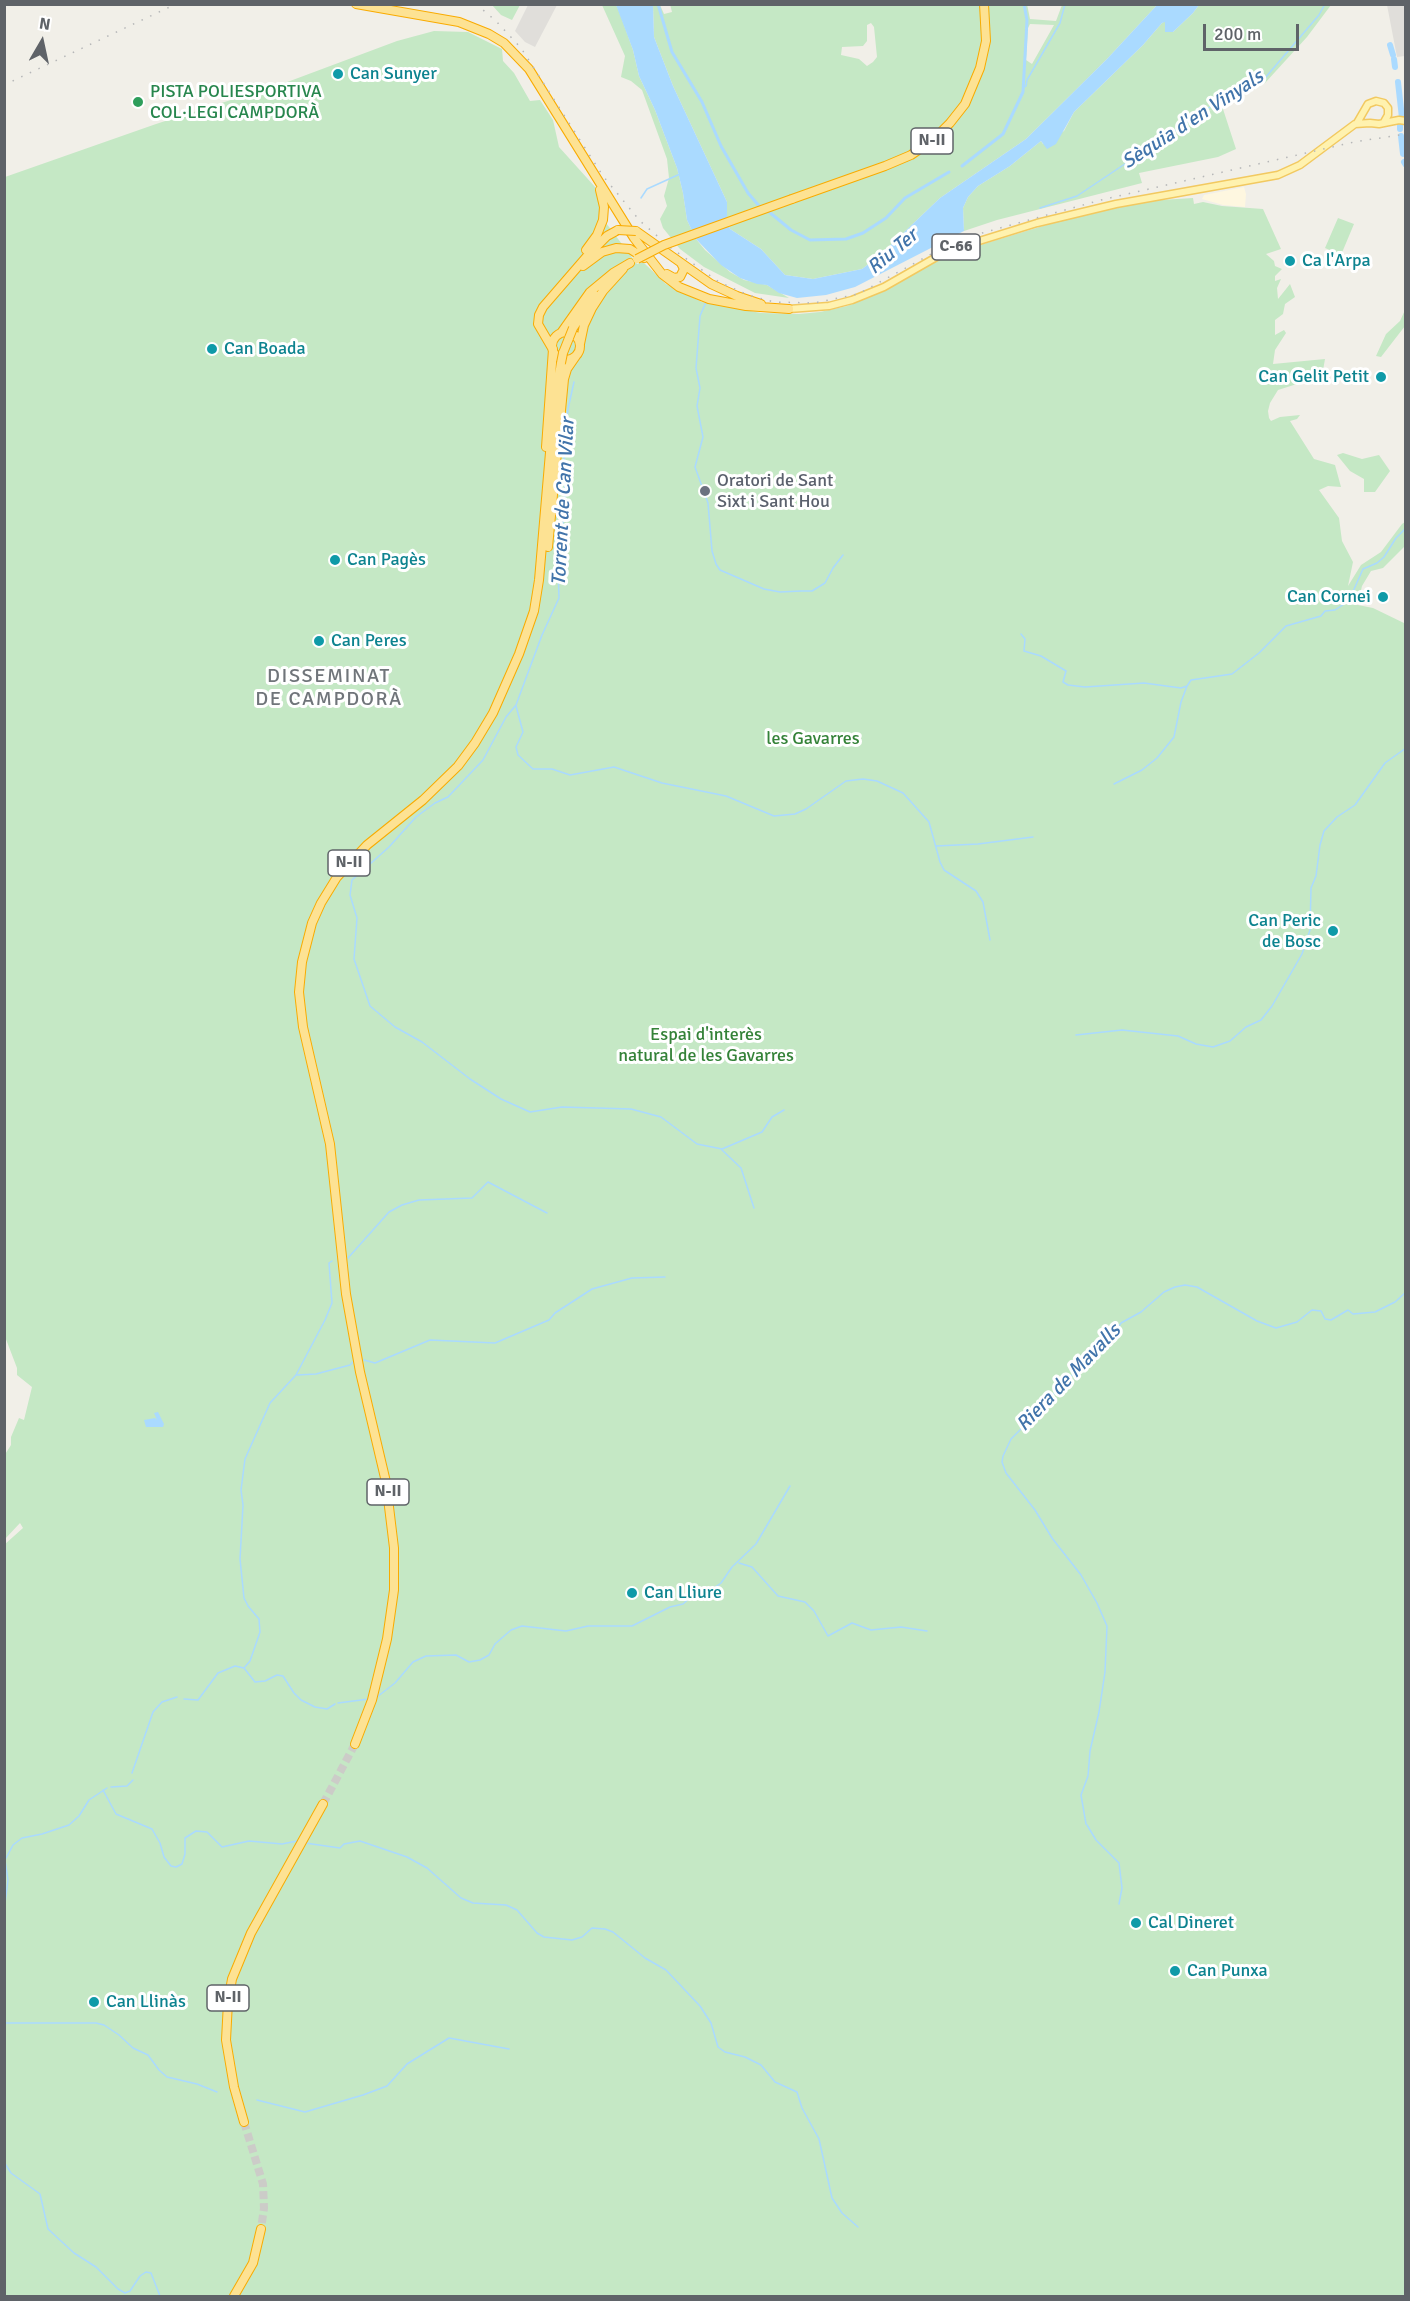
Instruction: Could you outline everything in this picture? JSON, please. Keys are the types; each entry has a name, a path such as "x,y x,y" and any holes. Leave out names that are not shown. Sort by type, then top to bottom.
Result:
{"highway":[{"name":"C-66","path":"356,4 459,22 489,34 504,43 516,52 531,71 592,171 656,268 691,293 746,306 789,309"},
{"name":"N-II","path":"356,1743 372,1700 391,1615 394,1580 391,1508 355,1345 345,1283 331,1154 323,1109 303,1027 299,992 302,962 312,923 321,903 337,878 367,845 438,787 458,766 475,743 501,694 530,622 540,580 555,395 563,354 573,328 593,297 630,263 664,245 885,166 911,155 933,140 951,123 965,104 980,68 986,41 984,4"},
{"path":"567,278 597,235 603,220 602,195 585,159"},
{"path":"576,356 569,360 556,356 540,329 538,321 540,312 559,286 608,236 618,230 636,231 708,282 729,293 764,305 789,309"},
{"path":"559,286 596,255 620,247 636,251 661,276 670,280"},
{"path":"643,251 658,267 675,279 682,276 684,269 675,258"},
{"path":"530,622 536,582 554,339 595,288 630,263"},
{"path":"540,580 549,537 564,379 568,367 576,356 584,325 595,303 630,263"},
{"path":"540,329 549,335 568,332 574,334 580,344"},
{"name":"N-II","path":"244,2122 234,2087 226,2030 228,2002 234,1972 241,1953 323,1804"},
{"path":"234,2296 253,2263 261,2229"}],"main road":[{"path":"1370,123 1365,112 1368,104 1376,100 1386,105 1389,113 1402,120"},
{"name":"C-66","path":"789,309 829,306 852,300 884,286 947,250 1037,223 1116,204 1278,175 1299,165 1357,123 1365,112"},
{"path":"1384,122 1389,113"},
{"path":"1357,123 1379,124 1402,120"}],"shaded area":[{"path":"528,5 557,5 535,47 525,42 515,31"},
{"path":"1387,5 1405,5 1405,56 1397,57"},
{"path":"1244,187 1245,207 1223,205 1202,199 1204,195"}],"green space":[{"path":"670,4 1027,4 1030,19 1056,21 1062,5 1157,5 1107,59 1026,139 940,198 878,257 862,269 813,279 785,275 761,249 730,229 727,219 727,202 673,86 654,37 653,5 660,5 664,14 672,12","holes":["871,23 874,27 877,57 873,62 867,66 859,59 841,55 842,47 863,46 867,41 867,25","1030,24 1054,25 1032,64 1026,60"]},
{"path":"492,5 520,5 512,20 501,15"},
{"path":"602,5 616,5 619,11 633,50 639,76 655,110 677,168 687,220 696,239 730,272 744,280 767,285 789,298 755,293 704,267 680,249 663,228 660,219 667,206 664,196 669,178 667,159 642,90 631,81 621,77 625,56"},
{"path":"1199,5 1331,5 1307,37 1265,83 1240,98 1204,113 1222,106 1236,149 1218,157 1139,173 1142,183 997,220 964,231 963,208 968,197 978,186 1010,166 1041,141 1043,144 1064,131 1074,112 1143,45 1162,23 1165,21 1165,28 1173,32"},
{"name":"Espai d'interès natural de les Gavarres","path":"434,31 468,32 502,49 503,61 514,73 530,101 540,100 553,120 559,147 596,188 600,215 637,264 643,262 666,284 702,302 761,313 820,312 847,306 879,293 935,261 957,252 1106,209 1145,201 1193,198 1194,204 1203,202 1263,209 1281,249 1266,254 1274,261 1275,266 1282,269 1275,276 1275,281 1281,279 1277,288 1278,299 1290,284 1295,297 1285,304 1283,314 1275,320 1275,335 1284,330 1286,333 1275,350 1273,364 1325,359 1322,376 1278,390 1270,403 1269,418 1271,421 1280,417 1300,415 1297,419 1290,421 1314,459 1335,465 1341,487 1328,486 1319,490 1339,518 1342,541 1353,562 1348,586 1361,565 1381,552 1405,522 1405,546 1383,568 1371,571 1362,586 1359,599 1353,604 1373,608 1406,624 1405,2296 5,2296 4,1545 23,1528 20,1523 5,1539 4,1456 11,1445 11,1437 19,1418 24,1420 32,1387 17,1375 17,1368 4,1334 5,177 156,124 290,81 397,41"},
{"path":"1338,218 1354,224 1341,255 1325,248"},
{"path":"1405,310 1405,326 1381,357 1376,356 1386,334 1400,321"},
{"path":"1343,453 1362,459 1379,455 1390,471 1375,492 1364,492 1364,479 1350,471 1337,455"}],"water":[{"name":"Riu Ter","path":"616,5 653,5 654,37 673,86 727,202 727,219 730,229 761,249 785,275 813,279 862,269 878,257 940,198 1026,139 1107,59 1157,5 1199,5 1173,32 1165,32 1165,22 1162,23 1143,45 1074,112 1056,144 1047,149 1041,141 1010,166 978,186 968,197 963,208 964,231 855,287 826,295 797,298 779,293 767,285 740,278 721,265 696,239 687,220 677,168 655,110 639,76 633,50"},
{"path":"158,1412 164,1424 163,1427 146,1427 144,1420 155,1418 157,1420 154,1413"}],"waterway":[{"path":"658,4 672,52 702,102 721,146 748,193 760,207"},
{"path":"962,166 1003,134 1023,92 1027,20 1024,4"},
{"path":"1024,87 1060,23 1065,4"},
{"name":"Sèquia d'en Vinyals","path":"1040,208 1077,196 1213,105 1234,97 1265,78 1319,15 1325,4"},
{"path":"1390,45 1393,55"},
{"path":"1394,59 1395,67"},
{"path":"1398,82 1402,118"},
{"path":"1400,124 1400,129"},
{"path":"1401,136 1403,154"},
{"path":"768,211 791,230 810,240 846,239 863,233 886,218 905,198 949,172"},
{"path":"641,198 647,189 680,174"},
{"path":"706,302 700,316 696,368 700,388 697,406 703,437 695,467 708,503 712,551 716,564 720,570 764,589 780,592 812,591 825,583 843,555"},
{"name":"Torrent de Can Vilar","path":"574,382 564,443 565,505 558,567 559,598 542,635 516,705 506,717 483,760 448,797 435,803 416,817 389,847 352,880 350,895 357,918 354,959 370,1006 395,1027 422,1042 470,1079 501,1099 530,1112 562,1107 631,1109 661,1117 697,1144 722,1149 762,1132 772,1117 784,1110"},
{"path":"1021,634 1025,639 1024,651 1041,656 1066,671 1063,682 1068,685 1085,687 1144,683 1181,688 1187,686 1191,680 1232,674 1259,653 1286,626 1321,616 1325,611 1335,610 1344,604 1351,596 1363,569 1384,557 1396,538 1406,528"},
{"path":"1114,784 1142,770 1157,758 1174,737 1181,702 1187,686"},
{"path":"516,706 523,732 516,747 518,755 533,769 552,769 570,775 614,767 662,783 726,796 774,816 795,814 806,809 846,781 863,779 877,781 903,793 929,822 944,870 976,891 983,902 990,940"},
{"path":"1076,1035 1122,1030 1178,1036 1196,1044 1213,1047 1230,1041 1246,1027 1261,1020 1272,1006 1302,954 1310,930 1311,888 1316,876 1324,831 1337,817 1355,805 1385,763 1406,748"},
{"path":"936,846 978,844 1033,837"},
{"path":"722,1150 741,1168 754,1208"},
{"path":"348,1258 389,1212 419,1200 472,1198 488,1182 547,1213"},
{"path":"244,1668 250,1661 260,1632 259,1619 244,1598 240,1559 243,1505 241,1490 245,1459 270,1403 296,1375 325,1320 332,1303 329,1263 332,1261"},
{"path":"364,1360 375,1363 430,1340 495,1343 549,1320 555,1313 592,1289 632,1278 665,1277"},
{"name":"Riera de Mavalls","path":"1086,1824 1081,1795 1088,1776 1090,1751 1099,1712 1105,1672 1107,1626 1081,1575 1006,1473 1002,1462 1011,1439 1061,1384 1075,1373 1086,1355 1113,1337 1121,1323 1141,1312 1164,1292 1175,1287 1185,1285 1197,1287 1257,1321 1276,1328 1297,1322 1312,1310 1321,1311 1325,1319 1331,1320 1348,1310 1353,1314 1375,1312 1395,1302 1406,1292"},
{"path":"297,1375 316,1374 350,1365 353,1362"},
{"path":"377,1697 395,1683 413,1662 426,1656 456,1655 469,1662 480,1660 489,1655 495,1644 511,1630 522,1626 566,1631 588,1626 632,1626 670,1607 683,1604 691,1597 721,1583 732,1567 756,1544 790,1486"},
{"path":"739,1563 752,1567 778,1596 805,1602 814,1611 828,1636 852,1623 871,1630 901,1627 927,1631"},
{"path":"184,1699 198,1700 218,1673 235,1666 244,1668 255,1682 265,1681 277,1675 283,1676 301,1700 315,1707 327,1709 335,1704"},
{"path":"132,1773 153,1712 162,1702 177,1697"},
{"path":"338,1703 369,1699"},
{"path":"111,1787 127,1786 133,1780"},
{"path":"4,1911 8,1880 5,1860 13,1845 22,1838 69,1825 79,1816 89,1800 107,1788"},
{"path":"103,1790 116,1814 152,1829 160,1843 164,1857 171,1866 176,1867 182,1864 185,1854 185,1838 196,1831 207,1832 222,1847 249,1841 282,1844 297,1841"},
{"name":"Riera de Mavalls","path":"1087,1825 1096,1840 1119,1863 1122,1888 1119,1904"},
{"path":"305,1843 340,1848 344,1844 360,1841 407,1857 427,1868 461,1898 473,1903 506,1905 517,1910 537,1933 544,1937 572,1940 582,1937 592,1928 613,1932 645,1958 666,1970 700,2006 711,2023 718,2047 725,2052 745,2057 761,2065 775,2082 797,2092 802,2108 819,2139 832,2198 842,2213 858,2227"},
{"path":"4,2023 96,2023 104,2025 133,2048 148,2055 167,2077 197,2084 217,2092"},
{"path":"257,2100 305,2112 363,2095 387,2086 407,2064 449,2038 509,2049"},
{"path":"4,2162 11,2173 40,2194 48,2229 74,2253 96,2267 125,2293 130,2291 140,2276 146,2272 151,2273 160,2296"}],"tunnel":[{"path":"323,1804 355,1744"},
{"path":"244,2122 263,2184 264,2208 261,2229"}],"railway":[{"path":"4,85 176,4"},
{"path":"476,4 496,21 521,48 603,176 640,221 671,248 719,282 748,295 774,302 814,303 858,294 957,240 1101,200 1354,142 1406,134"}],"place":[{"name":"Can Sunyer","path":"338,74"},
{"name":"PISTA POLIESPORTIVA COL·LEGI CAMPDORÀ","path":"138,102"},
{"name":"Ca l'Arpa","path":"1290,261"},
{"name":"Can Boada","path":"212,349"},
{"name":"Can Gelit Petit","path":"1381,377"},
{"name":"Oratori de Sant Sixt i Sant Hou","path":"705,491"},
{"name":"Can Pagès","path":"335,560"},
{"name":"Can Cornei","path":"1383,597"},
{"name":"Can Peres","path":"319,641"},
{"name":"Can Peric de Bosc","path":"1333,931"},
{"name":"Can Lliure","path":"632,1593"},
{"name":"Cal Dineret","path":"1136,1923"},
{"name":"Can Punxa","path":"1175,1971"},
{"name":"Can Llinàs","path":"94,2002"}],"district":[{"name":"DISSEMINAT DE CAMPDORÀ","path":"329,688"}],"park label":[{"name":"les Gavarres","path":"813,739"}]}
